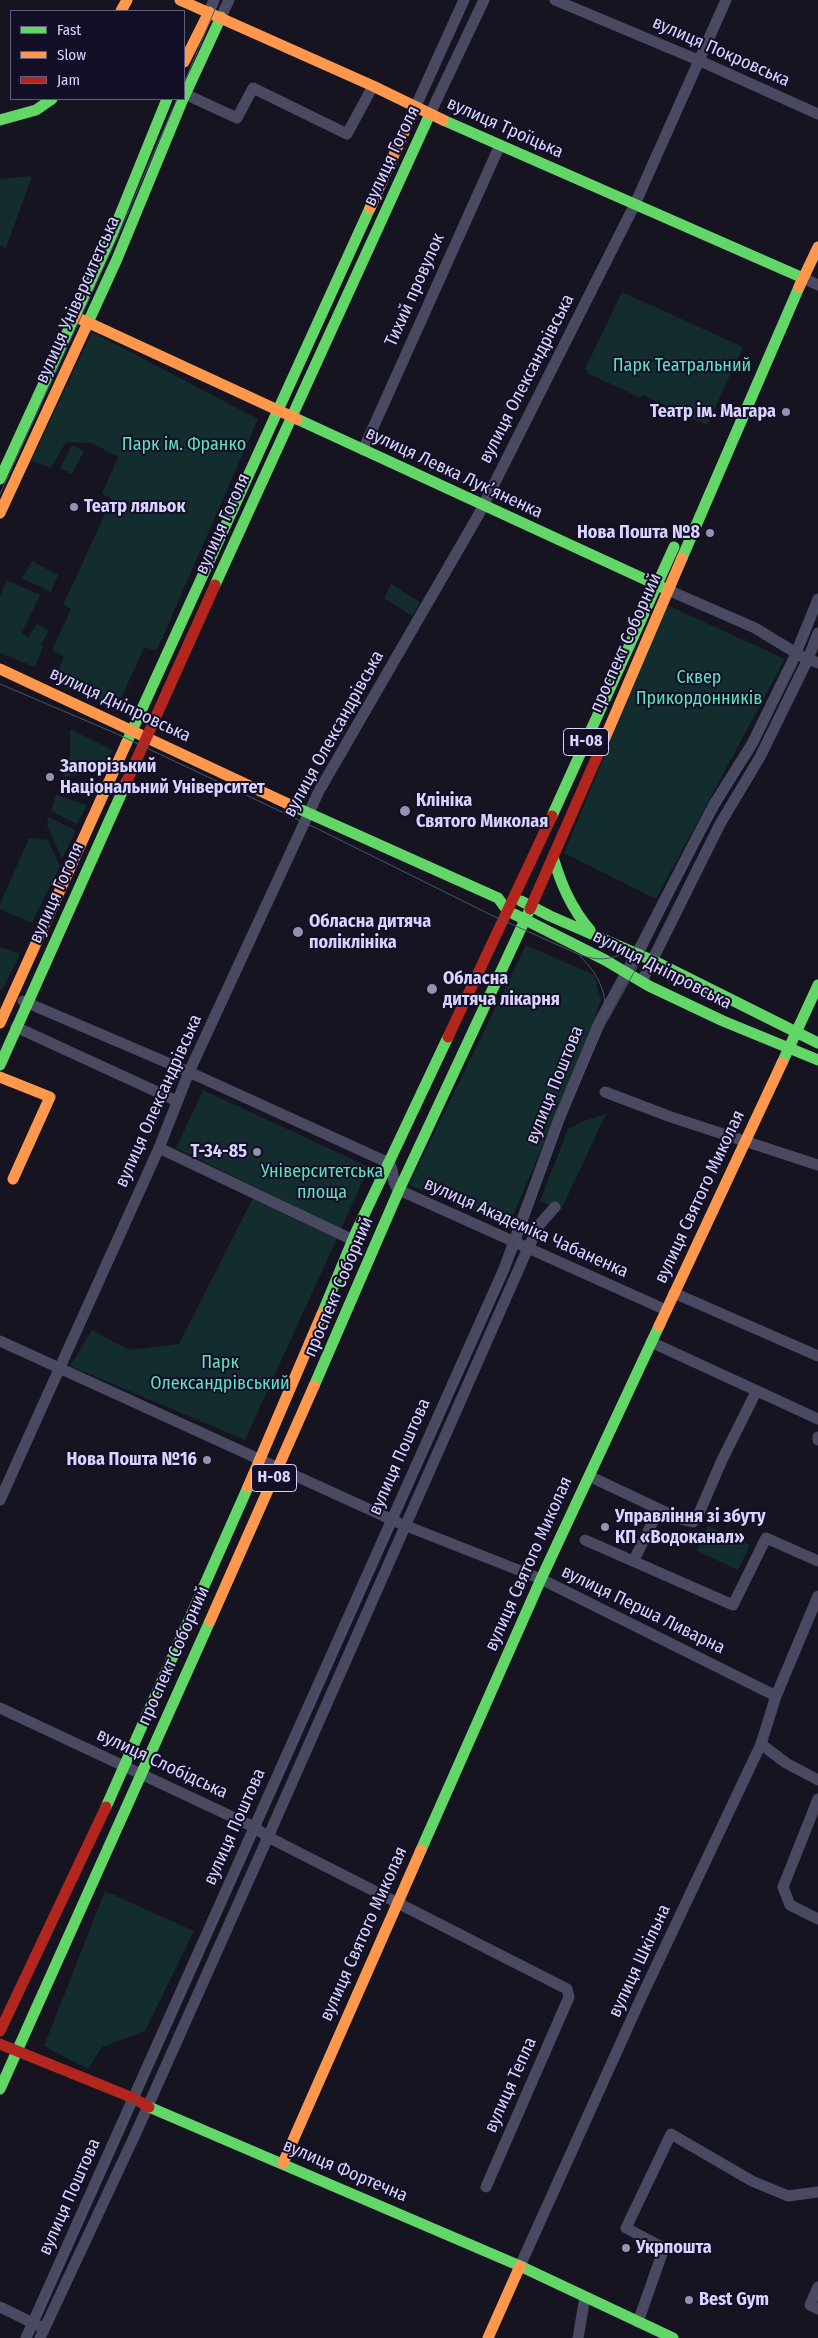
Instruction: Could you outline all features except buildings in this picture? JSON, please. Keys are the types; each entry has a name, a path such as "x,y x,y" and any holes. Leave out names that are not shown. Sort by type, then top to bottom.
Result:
{"main road":[{"name":"вулиця Троїцька","path":"180,0 373,86 415,108 803,278"},
{"path":"185,60 208,12"},
{"name":"вулиця Університетська","path":"185,95 221,17"},
{"path":"0,120 36,110 51,100"},
{"name":"вулиця Університетська","path":"0,479 111,237 167,100"},
{"name":"вулиця Університетська","path":"0,513 117,259 183,100"},
{"name":"вулиця Гоголя","path":"0,1023 131,730 415,108"},
{"name":"вулиця Гоголя","path":"0,1065 290,416 430,114"},
{"name":"проспект Соборний","path":"0,2031 125,1766 260,1460 353,1240 542,838 656,585 818,247"},
{"name":"проспект Соборний","path":"0,2089 278,1468 399,1190 553,857 803,278"},
{"name":"вулиця Левка Лукʼяненка","path":"74,316 668,590"},
{"name":"вулиця Дніпровська","path":"0,669 309,813 498,898 513,897 652,960 818,1043"},
{"path":"553,857 559,879 577,917 593,934"},
{"name":"вулиця Дніпровська","path":"498,898 507,910 626,971 649,986 723,1021 818,1060"},
{"name":"вулиця Святого Миколая","path":"283,2163 541,1579 818,985"},
{"path":"0,1077 50,1097 13,1179"},
{"name":"вулиця Фортечна","path":"0,2044 133,2098 147,2106 520,2266 673,2338"},
{"name":"вулиця Шкільна","path":"488,2338 520,2266"}],"street":[{"path":"208,12 214,0"},
{"name":"вулиця Університетська","path":"221,17 229,0"},
{"name":"вулиця Гоголя","path":"415,108 464,0"},
{"name":"вулиця Гоголя","path":"430,114 484,0"},
{"name":"вулиця Покровська","path":"555,0 698,60 818,114"},
{"name":"вулиця Олександрівська","path":"0,1500 159,1148 189,1072 319,791 484,504 635,204 726,0"},
{"path":"185,97 238,118 253,88 347,134 373,86"},
{"name":"Тихий провулок","path":"363,450 500,145"},
{"name":"вулиця Троїцька","path":"803,278 818,285"},
{"name":"вулиця Левка Лукʼяненка","path":"668,590 755,628 813,661"},
{"name":"вулиця Поштова","path":"26,2338 391,1518 500,1278 559,1119 599,1023 709,813 752,744 796,652 818,599"},
{"path":"642,980 720,824 760,757 813,661 818,633"},
{"path":"12,997 189,1072 388,1164 393,1170 394,1184 399,1190"},
{"path":"16,1027 177,1101"},
{"path":"605,1092 744,1142 818,1165"},
{"path":"159,1148 353,1240"},
{"name":"вулиця Академіка Чабаненка","path":"399,1190 515,1240 528,1248 666,1310"},
{"name":"вулиця Поштова","path":"42,2333 268,1837 528,1248 540,1224 554,1207"},
{"path":"674,1293 818,1356"},
{"name":"вулиця Перша Ливарна","path":"0,1341 405,1525 541,1579 776,1696"},
{"path":"651,1342 818,1420"},
{"path":"589,1476 688,1522 693,1522 697,1518 722,1460 756,1392"},
{"path":"634,1560 659,1509"},
{"path":"585,1540 733,1605 766,1538 818,1561"},
{"name":"вулиця Шкільна","path":"520,2266 641,1998 761,1744 776,1696 818,1596"},
{"name":"вулиця Слобідська","path":"0,1708 141,1772 254,1828 397,1903 560,1984 567,1989 569,1997"},
{"path":"761,1744 786,1763 818,1780"},
{"path":"818,1799 783,1887 790,1905 818,1919"},
{"name":"вулиця Тепла","path":"486,2187 569,1997"},
{"path":"638,2322 664,2248 626,2228 671,2134 752,2181 788,2196 818,2192"},
{"path":"818,2287 810,2305 818,2309"},
{"path":"578,2338 585,2297"},
{"path":"0,2307 33,2323 42,2333"}],"green space":[{"path":"32,176 6,248 0,245 0,179"},
{"name":"Парк Театральний","path":"622,292 743,347 707,425 643,395 641,398 587,373 588,371 585,369"},
{"name":"Парк ім. Франко","path":"92,332 258,419 157,650 144,648 117,707 49,676 59,668 64,657 52,650 71,609 63,605 112,499 102,494 118,457 92,443 66,442 51,468 31,461"},
{"path":"72,445 84,451 72,474 60,468"},
{"path":"32,561 58,575 51,592 22,578"},
{"path":"7,580 40,595 22,633 28,637 37,624 49,631 41,644 43,646 35,667 0,653 0,596"},
{"path":"391,584 420,602 412,616 384,598"},
{"name":"Сквер Прикордонників","path":"667,605 785,659 656,899 564,853"},
{"path":"70,729 113,750 102,770 63,777 70,757"},
{"path":"56,795 87,805 77,824 51,811"},
{"path":"48,817 76,830 62,859 47,825"},
{"path":"29,838 48,840 60,866 32,923 0,909 0,904"},
{"path":"526,945 594,975 601,1000 588,1039 509,1225 409,1185"},
{"path":"0,947 20,954 2,990 0,989"},
{"name":"Університетська площа","path":"203,1090 369,1167 341,1229 176,1148"},
{"path":"606,1114 561,1210 540,1201 568,1129 583,1121"},
{"name":"Парк Олександрівський","path":"255,1194 339,1234 245,1440 70,1366 92,1330 129,1350 179,1344"},
{"path":"708,1526 750,1545 738,1570 697,1551"},
{"path":"105,1891 194,1931 145,2031 102,2047 88,2069 44,2046"}],"tram line":[{"path":"185,81 219,0"},
{"path":"0,494 117,238 177,100"},
{"path":"30,2338 517,1249 564,1119 602,1030 638,965 692,854 754,745 818,608"},
{"path":"0,684 115,733 322,831 489,914 578,954 599,959 608,958 624,953 650,938"},
{"path":"580,956 592,970 601,985 605,1002 604,1020"}],"traffic: fast":[{"path":"185,95 221,17"},
{"path":"0,120 36,110 51,100"},
{"path":"0,479 111,237 167,100"},
{"path":"85,329 117,259 183,100"},
{"path":"215,585 430,114"},
{"path":"443,120 803,278"},
{"path":"126,744 370,208"},
{"path":"682,558 803,278"},
{"path":"297,419 668,590"},
{"path":"552,816 674,547"},
{"path":"0,1065 127,781"},
{"path":"286,803 498,898 507,910"},
{"path":"553,857 567,895 577,913 590,930"},
{"path":"521,901 550,916 656,962 818,1043"},
{"path":"314,1386 399,1190 530,909"},
{"path":"514,914 605,960 649,986 723,1021 818,1060"},
{"path":"782,1063 818,985"},
{"path":"322,1314 356,1232 448,1037"},
{"path":"421,1850 541,1579 659,1326"},
{"path":"106,1807 248,1487"},
{"path":"0,2089 210,1621"},
{"path":"149,2107 520,2266 673,2338"}],"traffic: slow":[{"path":"122,10 127,0"},
{"path":"180,0 373,86 443,120"},
{"path":"185,60 209,12"},
{"path":"370,208 415,108"},
{"path":"799,287 818,247"},
{"path":"74,316 297,419"},
{"path":"0,513 85,329"},
{"path":"599,752 682,558"},
{"path":"0,669 286,803"},
{"path":"0,1023 126,744"},
{"path":"659,1326 782,1063"},
{"path":"0,1077 50,1097 13,1179"},
{"path":"248,1487 322,1314"},
{"path":"210,1621 314,1386"},
{"path":"283,2163 421,1850"},
{"path":"488,2338 520,2266"}],"traffic: jam":[{"path":"127,781 215,585"},
{"path":"530,909 599,752"},
{"path":"448,1037 552,816"},
{"path":"0,2031 106,1807"},
{"path":"0,2044 133,2098 149,2107"}],"place":[{"name":"Театр ім. Магара","path":"786,412"},
{"name":"Театр ляльок","path":"74,507"},
{"name":"Нова Пошта №8","path":"710,533"},
{"name":"Запорізький Національний Університет","path":"50,777"},
{"name":"Клініка Святого Миколая","path":"405,811"},
{"name":"Обласна дитяча поліклініка","path":"298,932"},
{"name":"Обласна дитяча лікарня","path":"432,989"},
{"name":"Т-34-85","path":"257,1152"},
{"name":"Нова Пошта №16","path":"207,1460"},
{"name":"Управлiння зi збуту КП «Водоканал»","path":"605,1527"},
{"name":"Укрпошта","path":"626,2248"},
{"name":"Best Gym","path":"689,2300"}]}
